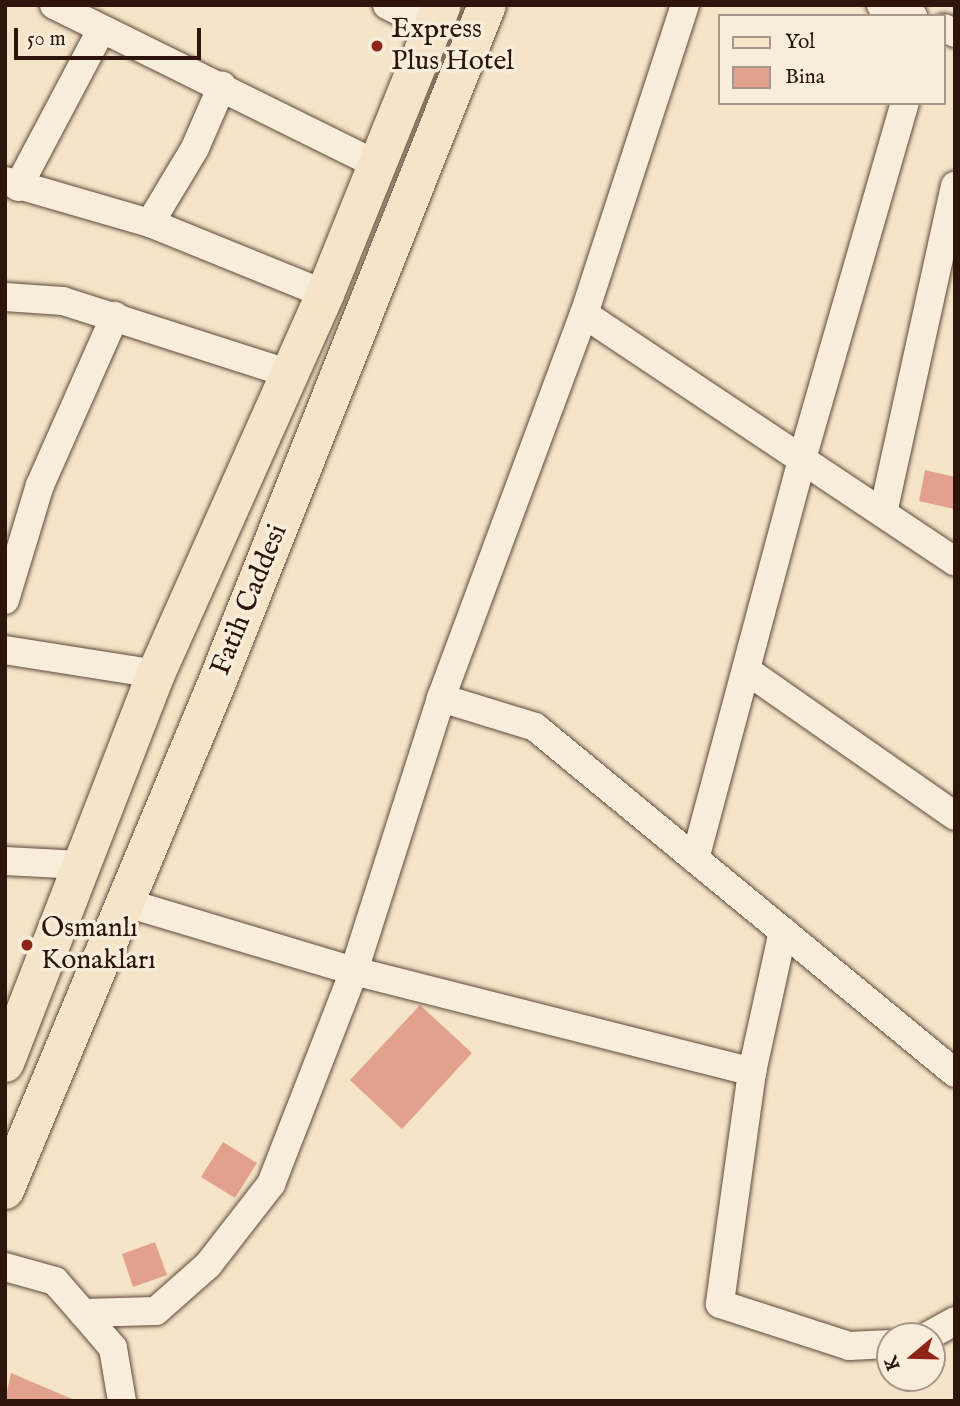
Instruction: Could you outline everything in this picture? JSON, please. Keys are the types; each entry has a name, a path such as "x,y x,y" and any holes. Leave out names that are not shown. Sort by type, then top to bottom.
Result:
{"main road":[{"name":"Fatih Caddesi","path":"5,1190 127,903 487,5"},
{"name":"Fatih Caddesi","path":"10,1042 156,674 326,294 438,17"}],"street":[{"path":"54,5 378,165"},
{"path":"387,5 438,17"},
{"path":"83,1313 156,1311 208,1265 271,1184 354,971 440,698 584,314 685,5"},
{"path":"881,5 907,14"},
{"path":"101,30 12,184 150,223 326,294"},
{"path":"150,223 195,148 222,86"},
{"path":"695,859 802,459 904,105"},
{"path":"883,513 955,186"},
{"path":"5,297 63,301 290,374"},
{"path":"584,314 955,561"},
{"path":"5,600 40,485 115,316"},
{"path":"5,650 156,674"},
{"path":"746,670 955,816"},
{"path":"440,698 536,727 955,1073"},
{"path":"5,861 81,865"},
{"path":"127,903 354,971 752,1072"},
{"path":"783,931 752,1072 720,1304 849,1346 876,1345"},
{"path":"5,1266 55,1281 83,1313 113,1348 122,1401"}],"building":[{"path":"925,470 955,477 954,509 919,501"},
{"path":"420,1005 472,1053 402,1129 350,1080"},
{"path":"223,1142 257,1163 235,1198 201,1177"},
{"path":"155,1242 167,1275 133,1287 122,1254"},
{"path":"11,1373 77,1401 5,1400"}],"place":[{"name":"Express Plus Hotel","path":"377,46"},
{"name":"Osmanlı Konakları","path":"27,945"}]}
